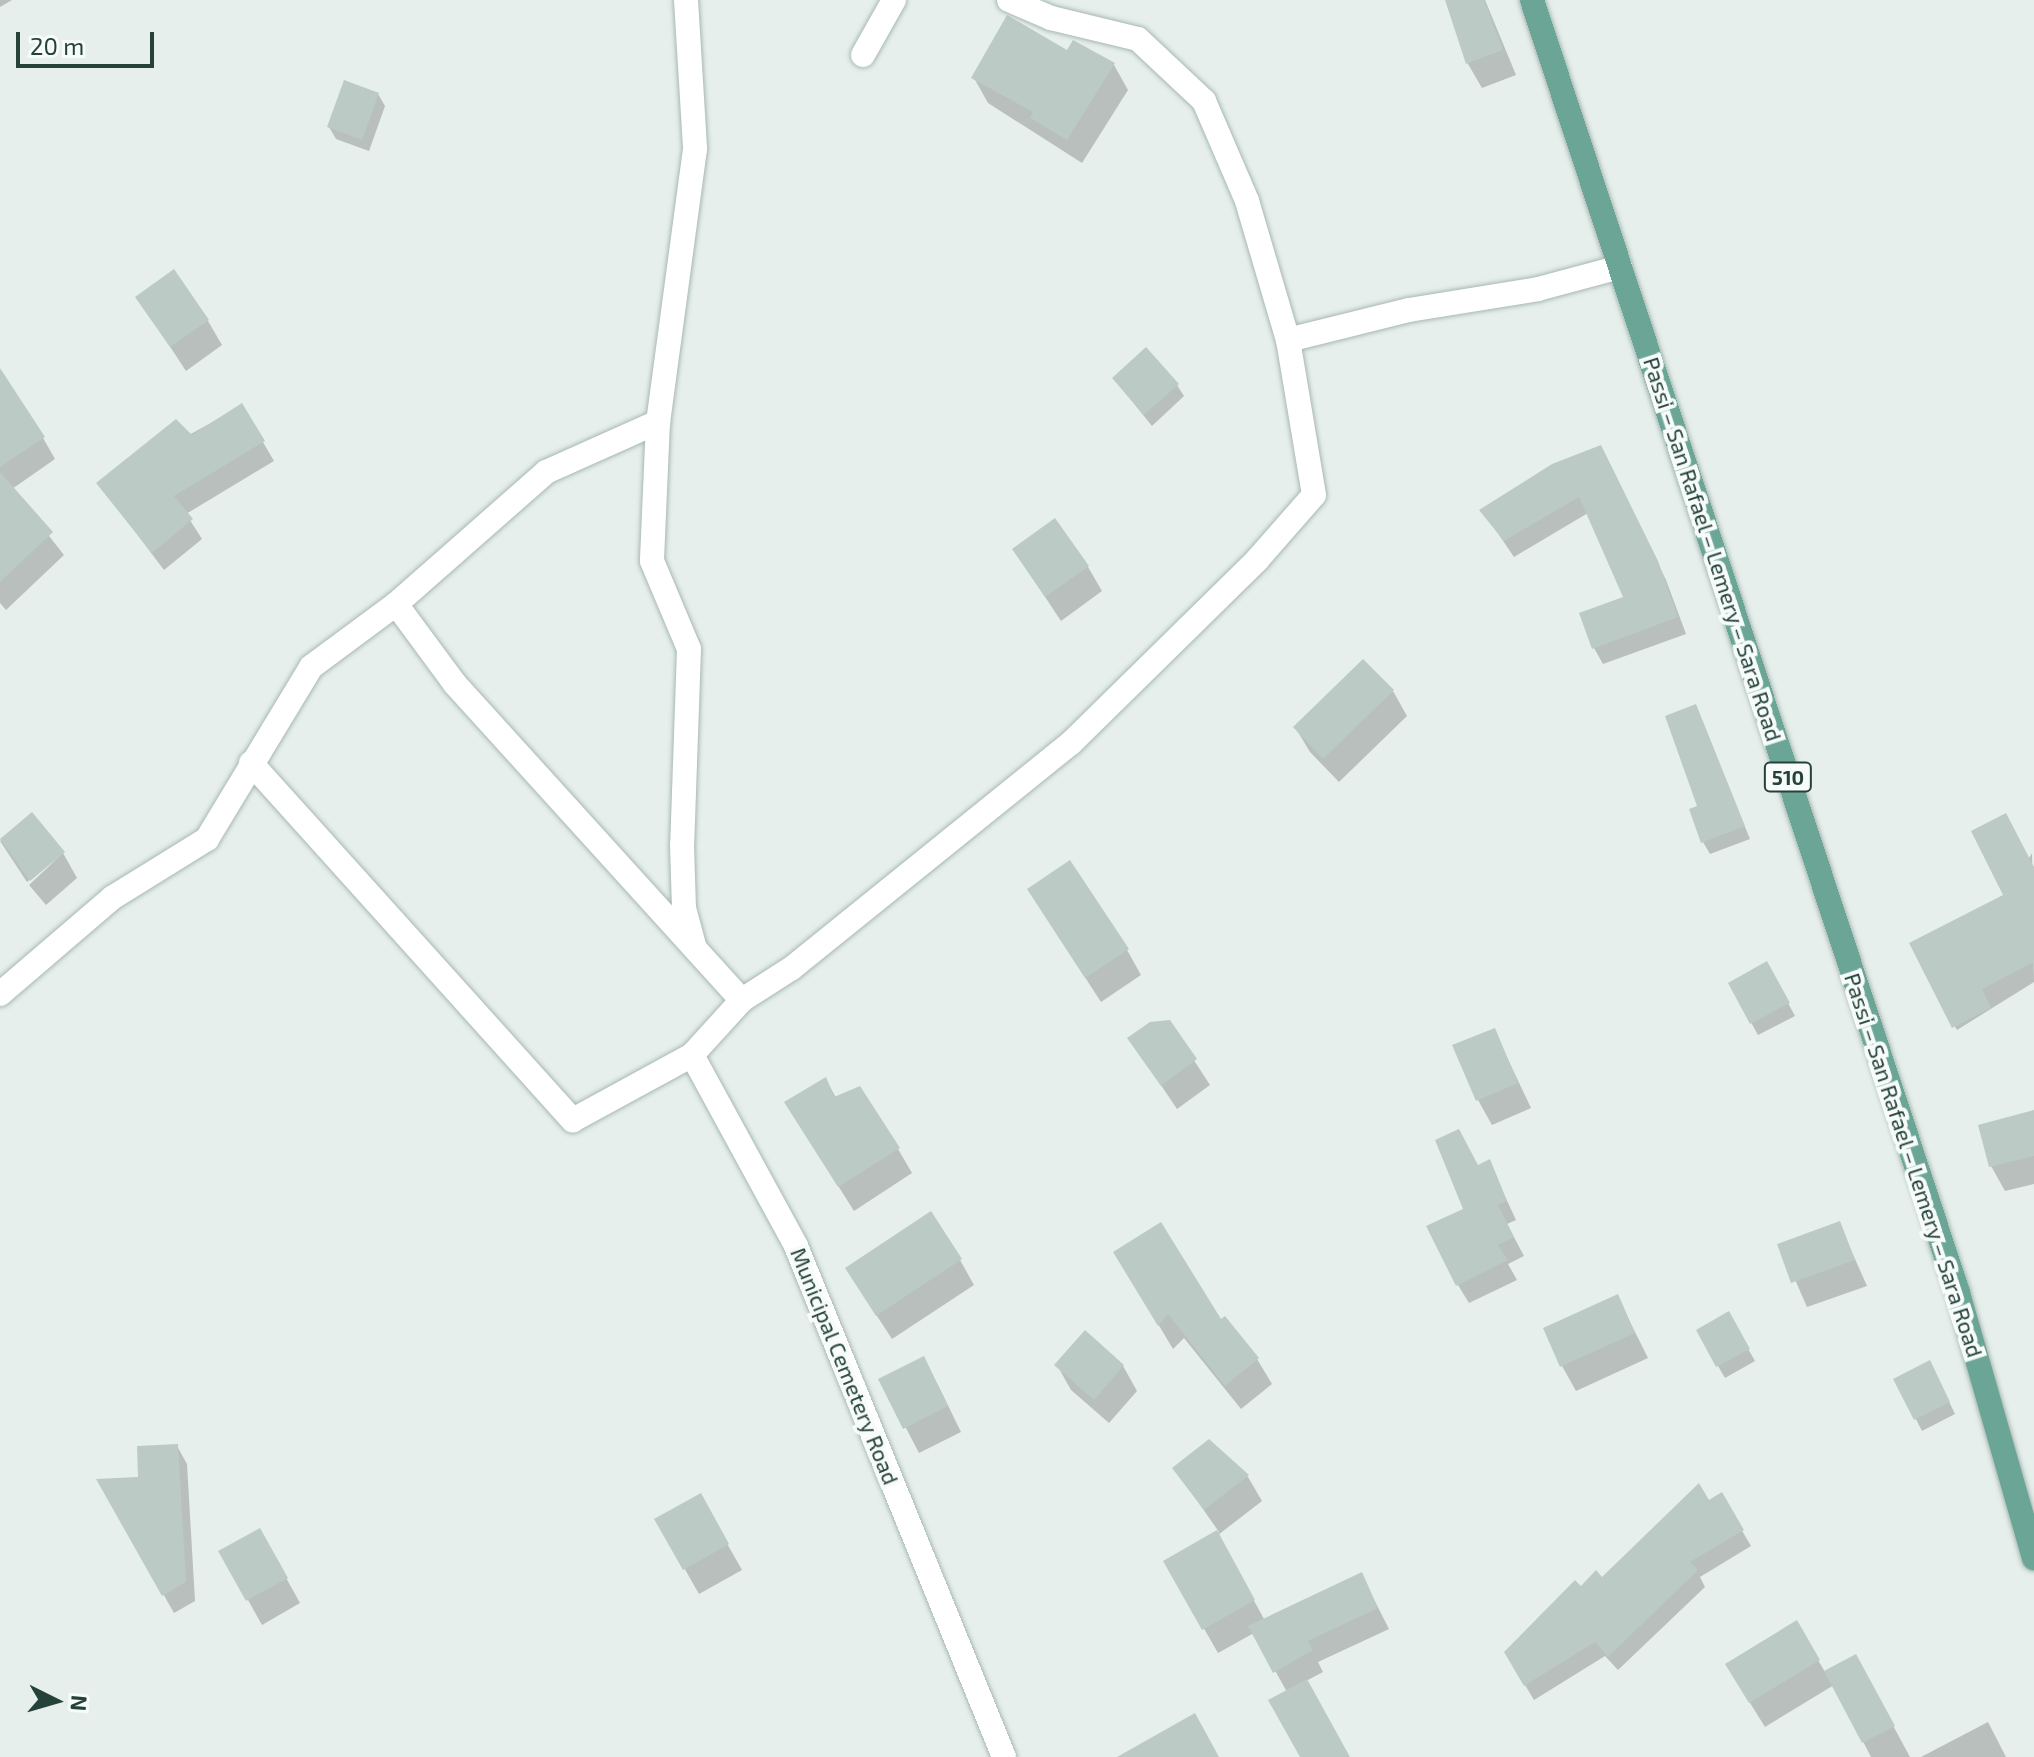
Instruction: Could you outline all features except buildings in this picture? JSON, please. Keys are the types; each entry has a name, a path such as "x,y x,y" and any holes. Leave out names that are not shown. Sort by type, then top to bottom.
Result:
{"main road":[{"name":"Passi – San Rafael – Lemery – Sara Road","path":"1532,0 1958,1293 2034,1558"}],"street":[{"path":"686,0 695,149 658,422 652,561 689,649 682,845 684,908 696,952"},
{"path":"863,55 894,0"},
{"path":"251,763 573,1120 692,1055 742,1000 792,968 1071,743 1257,560 1314,495 1288,340 1247,201 1204,101 1138,39 1051,18 1009,0"},
{"path":"1288,340 1409,310 1538,289 1620,267"},
{"path":"0,994 112,898 207,839 311,667 396,604 546,472 658,422"},
{"path":"396,604 455,684 742,1000"},
{"name":"Municipal Cemetery Road","path":"692,1055 796,1246 1004,1757"}]}
